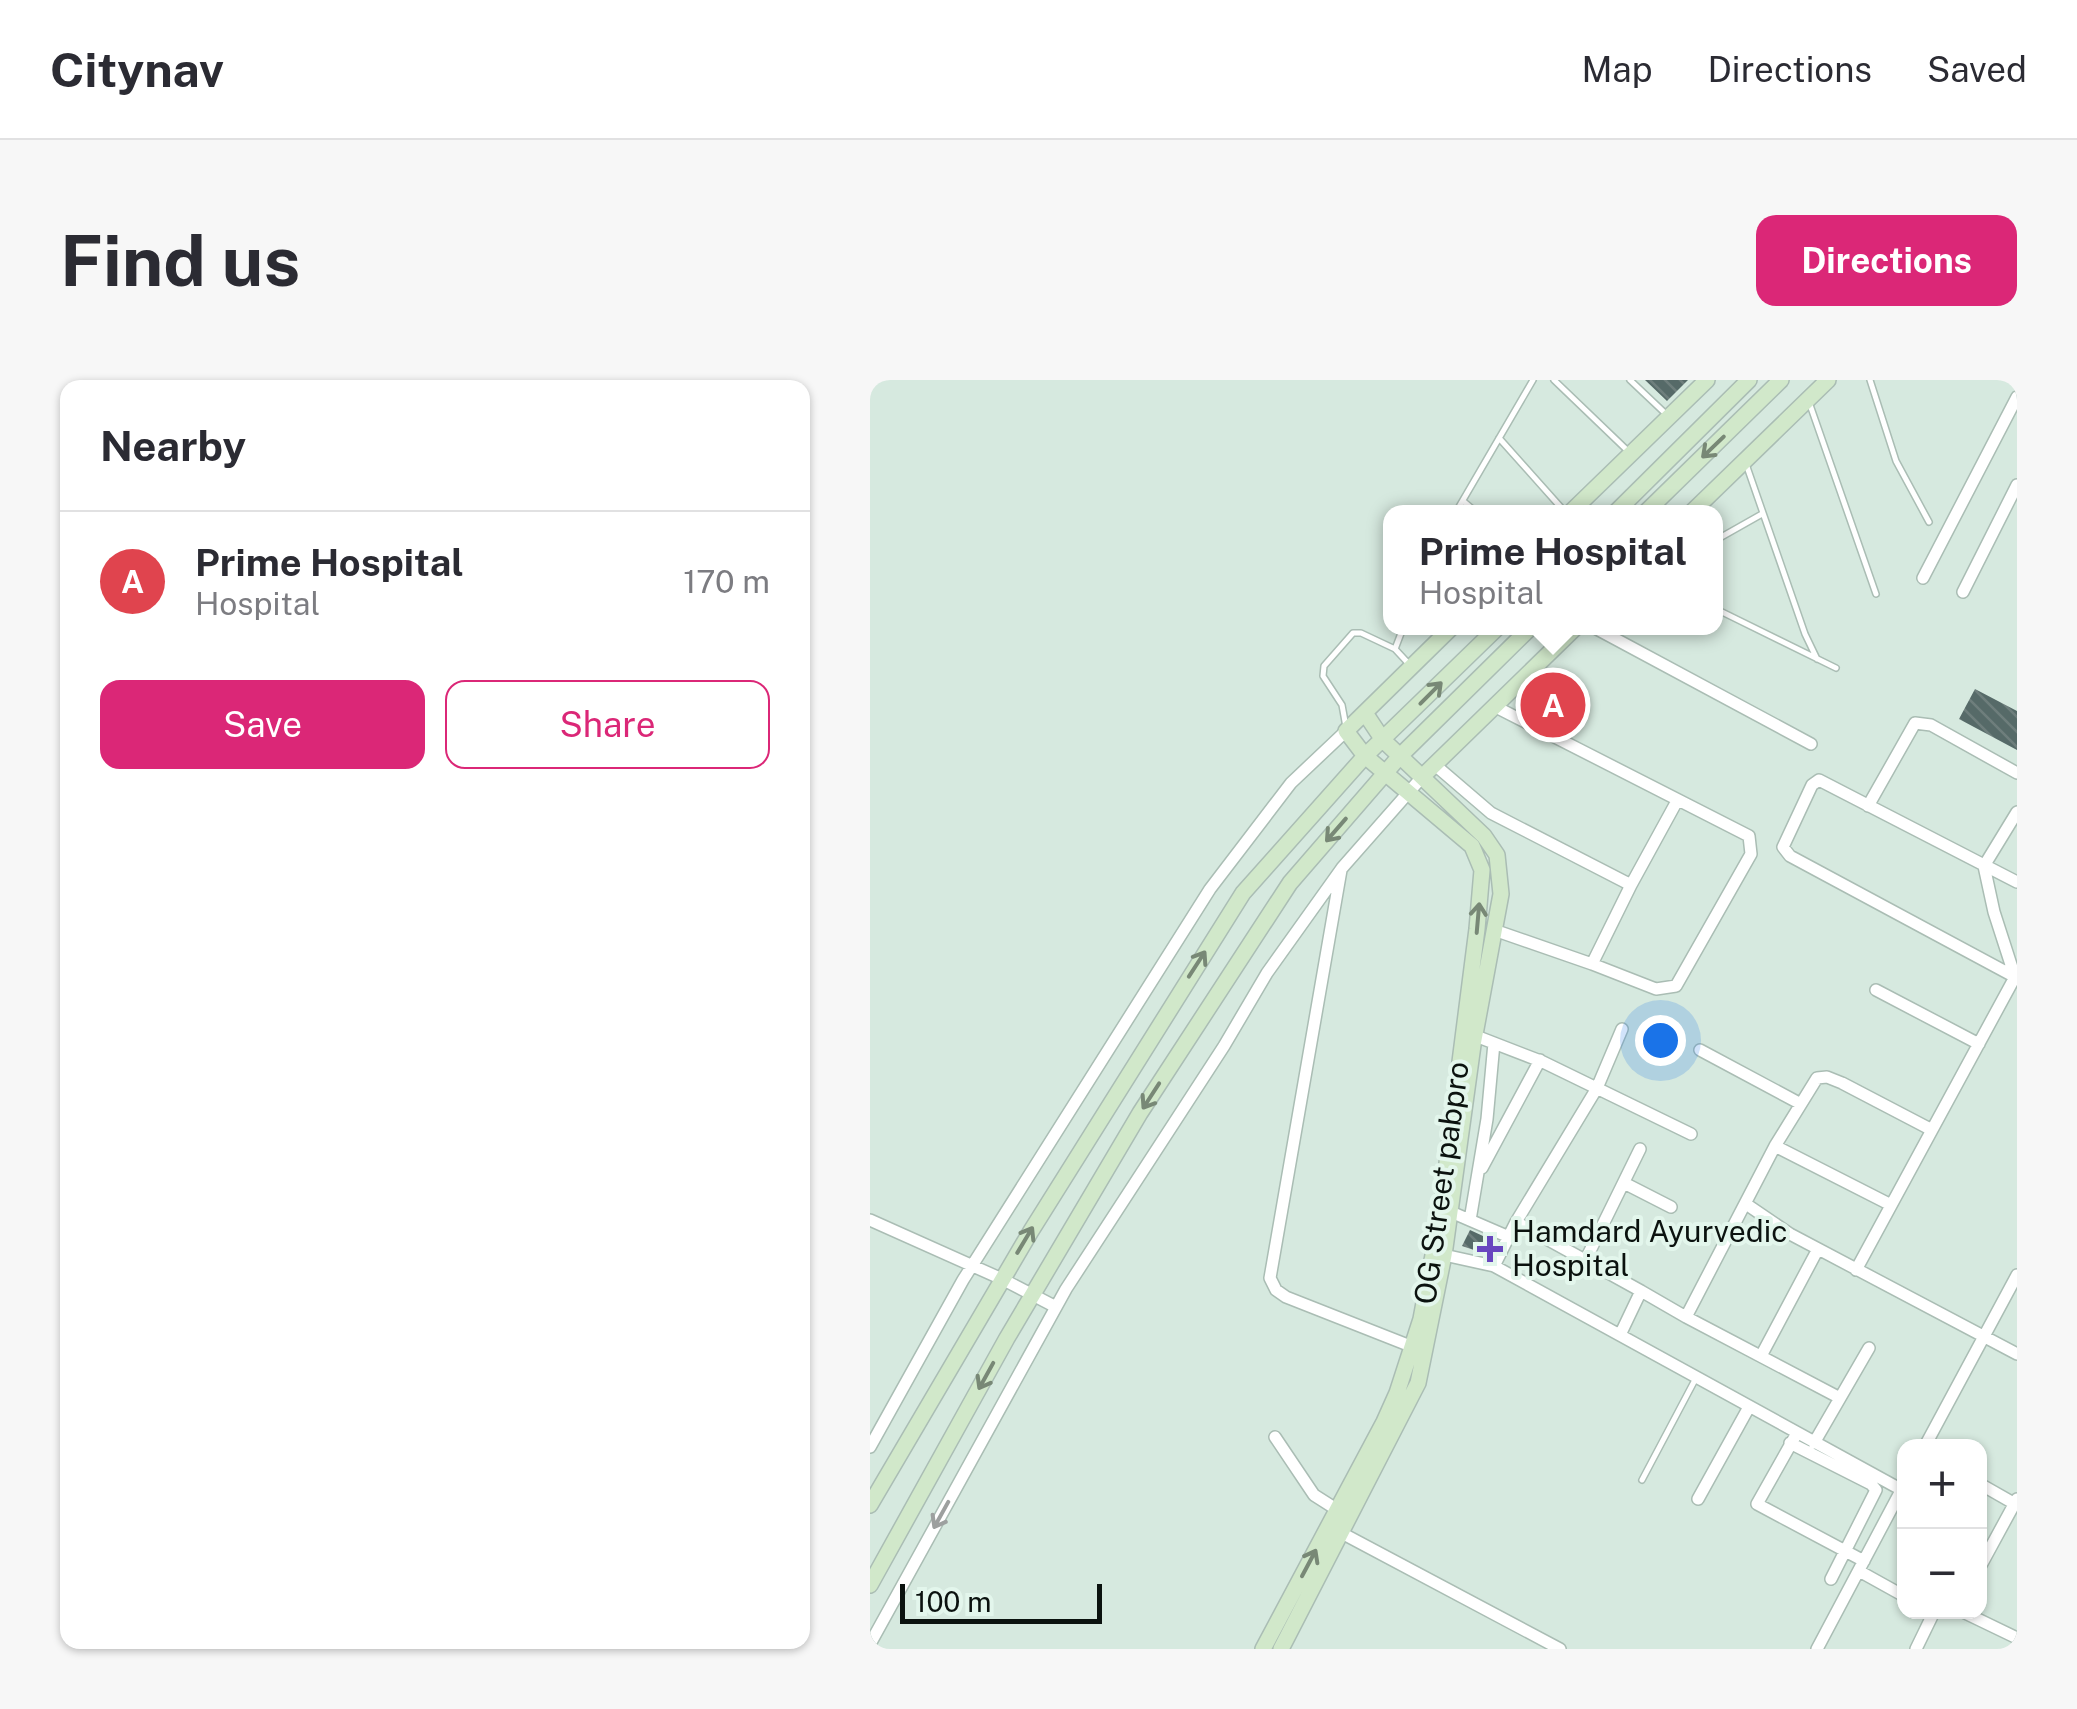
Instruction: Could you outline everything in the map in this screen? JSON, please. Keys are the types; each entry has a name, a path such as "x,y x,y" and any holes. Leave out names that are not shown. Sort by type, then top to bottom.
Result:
{"street":[{"path":"1623,505 1749,380"},
{"path":"1653,505 1781,380"},
{"path":"1699,505 1828,380"},
{"path":"1576,505 1703,382"},
{"path":"1923,578 2017,397"},
{"path":"1963,592 2017,485"},
{"path":"870,1448 972,1265 1210,889 1292,782 1443,635"},
{"path":"870,1505 1002,1279 1243,893 1365,756 1489,635"},
{"path":"870,1584 1032,1295 1140,1113 1290,882 1400,756 1523,635"},
{"path":"870,1644 1056,1307 1267,973 1342,868 1406,792 1568,635"},
{"path":"1608,635 1811,744"},
{"path":"1494,706 1677,801 1742,830 1749,836 1751,854 1676,986 1667,990 1494,930"},
{"name":"OG Street pabpro","path":"1282,1649 1335,1529 1336,1508 1384,1422 1413,1347 1440,1218 1469,1033 1501,894 1497,855 1484,836 1429,770 1400,756 1383,740 1365,713"},
{"path":"1868,806 1915,723 1932,725 2017,772"},
{"name":"OG Street pabpro","path":"1263,1649 1418,1383 1444,1255 1469,1033 1482,870 1472,846 1365,756 1346,730"},
{"path":"1429,770 1491,813 1631,884"},
{"path":"2016,978 1786,852 1786,840 1815,781 2017,882"},
{"path":"1592,964 1677,801"},
{"path":"1856,1270 2016,978 1994,912 1984,866 2017,812"},
{"path":"1342,868 1270,1278 1276,1290 1286,1297 1413,1347"},
{"path":"1876,990 1979,1044"},
{"path":"1494,1266 1597,1088 1622,1029"},
{"path":"1469,1033 1540,1060 1691,1134"},
{"path":"1470,1220 1494,1043"},
{"path":"1700,1050 1799,1104"},
{"path":"1478,1176 1540,1060"},
{"path":"1686,1317 1775,1146 1817,1078 1827,1077 1932,1130"},
{"path":"1775,1146 1891,1206"},
{"path":"1586,1259 1640,1149"},
{"path":"1624,1182 1671,1208"},
{"path":"1746,1204 1818,1249 2017,1354"},
{"path":"1450,1212 1509,1236"},
{"path":"870,1220 1056,1307"},
{"path":"1516,1222 1840,1398"},
{"path":"1761,1356 1818,1249"},
{"path":"1444,1255 1494,1266 1748,1407 1871,1484 1876,1490 1831,1579"},
{"path":"1929,1439 2017,1275"},
{"path":"1620,1335 1641,1291"},
{"path":"1814,1443 1869,1348"},
{"path":"1698,1499 1748,1407"},
{"path":"1275,1437 1314,1495 1336,1508"},
{"path":"1794,1438 1814,1443 1897,1485"},
{"path":"1794,1438 1757,1504 1846,1550 1897,1591"},
{"path":"1987,1487 2016,1501 1987,1554"},
{"path":"1817,1649 1897,1499"},
{"path":"1335,1529 1560,1649"},
{"path":"1916,1649 1931,1619"},
{"path":"1978,1619 2017,1638"}],"lane":[{"path":"1460,505 1534,380"},
{"path":"1554,380 1631,454"},
{"path":"1630,380 1669,417"},
{"path":"1870,380 1896,461 1929,522"},
{"path":"1808,399 1876,594"},
{"path":"1499,438 1561,505"},
{"path":"1745,461 1804,634 1818,659"},
{"path":"1463,500 1468,505"},
{"path":"1723,536 1762,514"},
{"path":"1723,612 1836,668"},
{"path":"1346,730 1342,705 1323,676 1324,666 1333,655 1357,632 1395,649 1410,666"},
{"path":"1395,649 1400,635"},
{"path":"1342,705 1365,713"},
{"path":"1642,1480 1696,1378"}],"building":[{"path":"1645,380 1688,380 1667,401"},
{"path":"1553,683 1574,694 1559,725 1537,714"},
{"path":"1975,689 2017,711 2017,750 1959,719"},
{"path":"1470,1230 1496,1242 1489,1255 1462,1246"}],"place":[{"name":"Prime Hospital","path":"1553,705"},
{"name":"Hamdard Ayurvedic Hospital","path":"1490,1249"}]}
